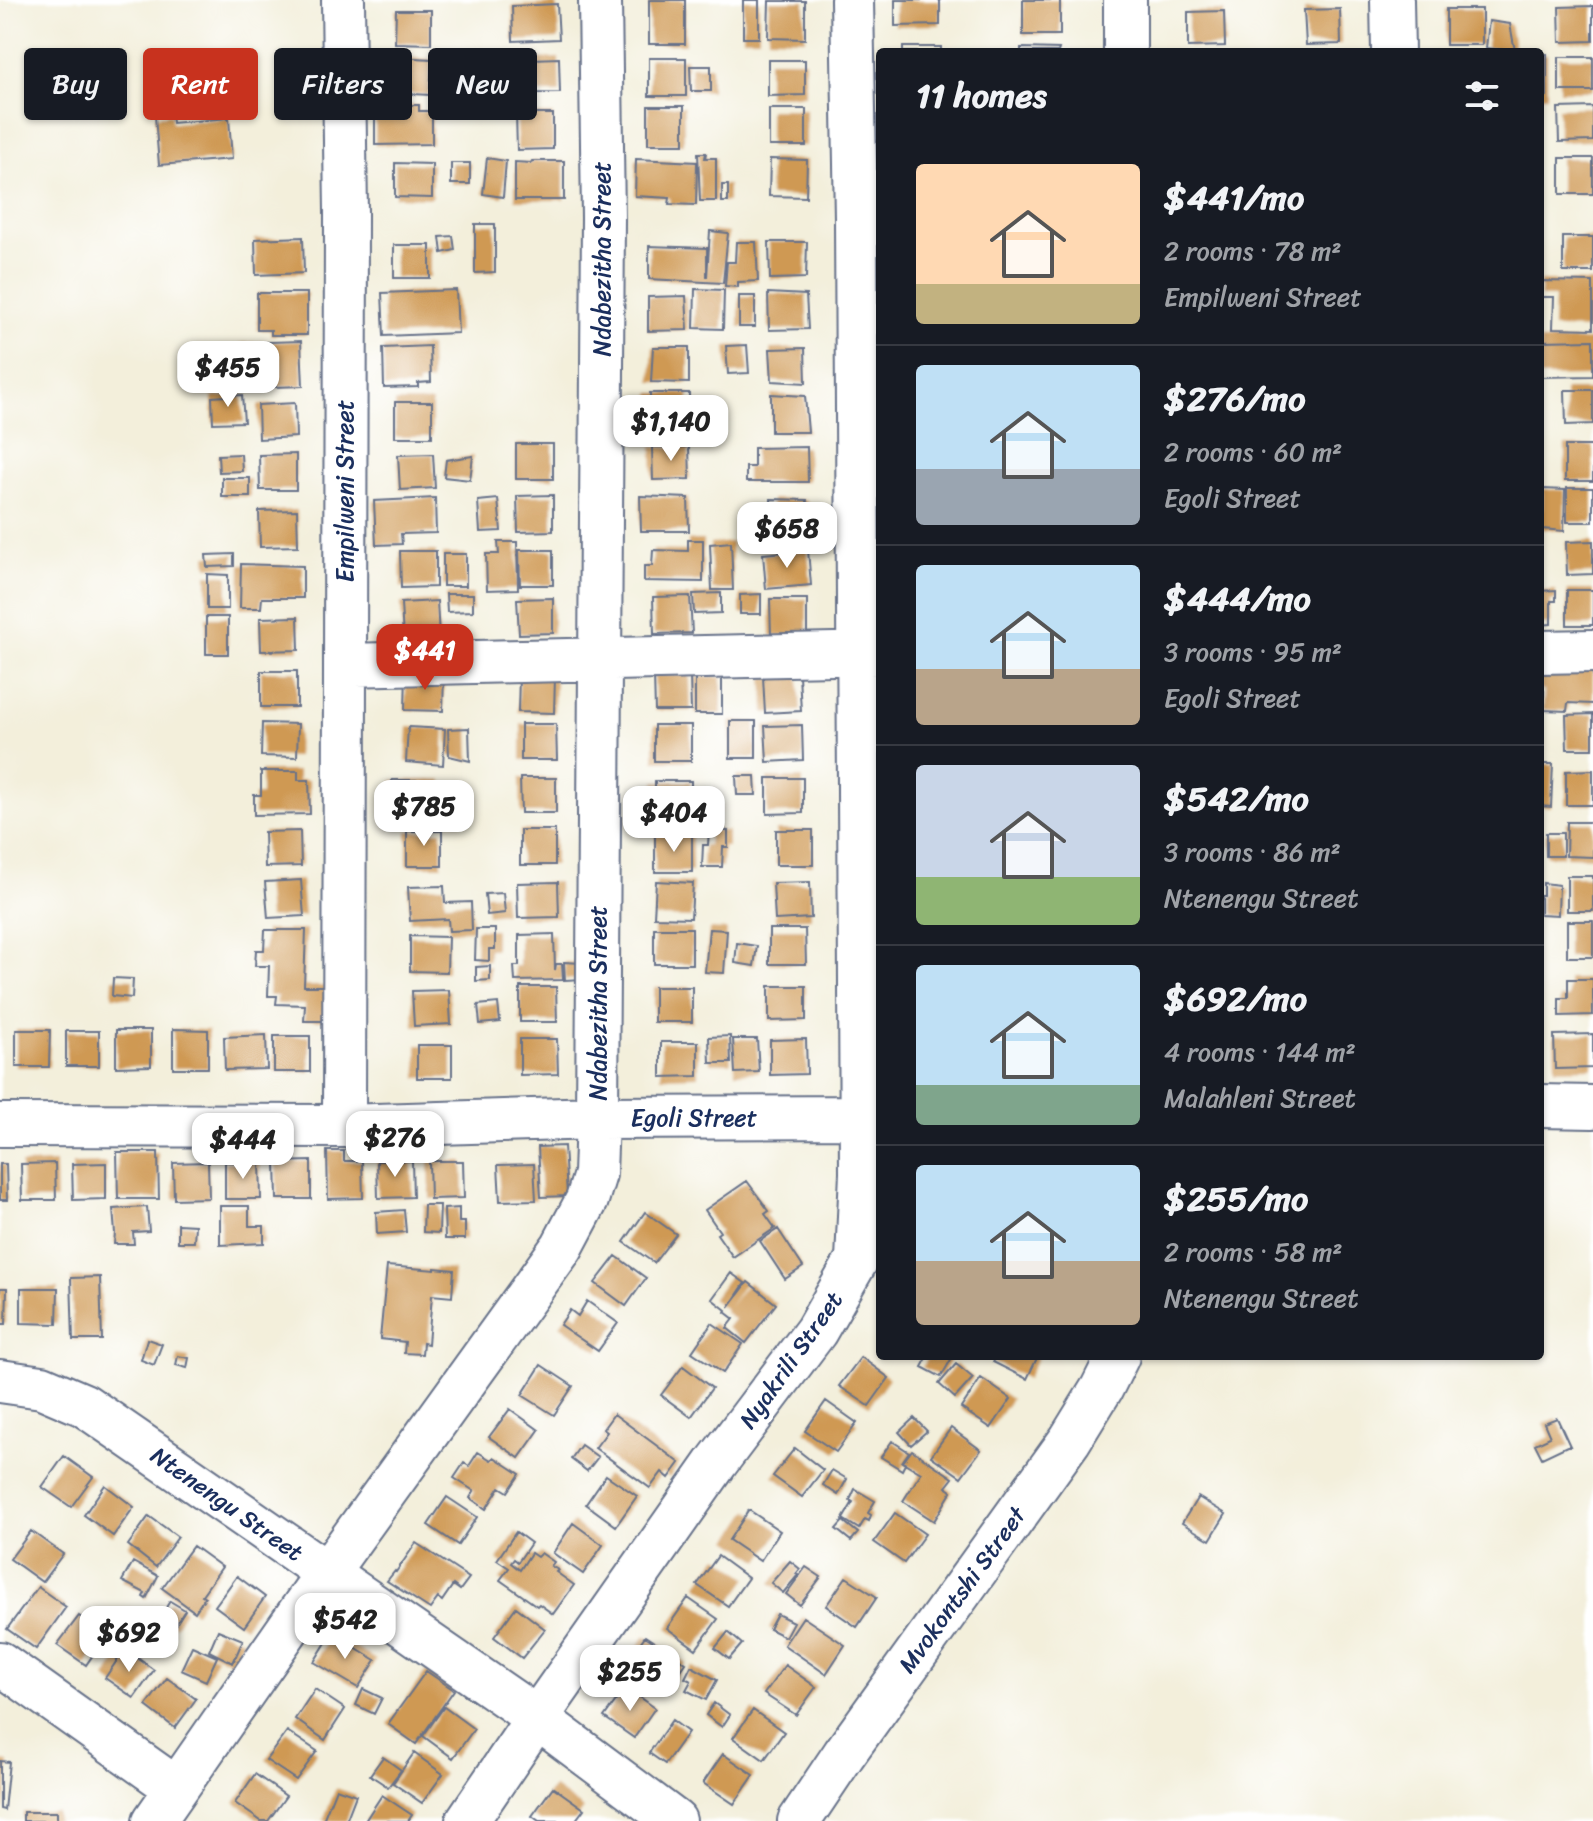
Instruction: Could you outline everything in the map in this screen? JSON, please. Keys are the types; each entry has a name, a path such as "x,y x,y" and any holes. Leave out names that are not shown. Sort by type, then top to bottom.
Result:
{"street":[{"name":"Empilweni Street","path":"343,0 346,213 344,1126"},
{"name":"Ndabezitha Street","path":"165,1805 326,1574 562,1247 587,1200 595,1174 603,218 600,0"},
{"name":"Nyakrili Street","path":"467,1821 717,1462 816,1331 857,1260 869,653 852,0"},
{"path":"1125,0 1125,48"},
{"path":"1392,0 1393,48"},
{"path":"1544,652 1593,651"},
{"path":"345,665 869,653"},
{"path":"1544,1106 1593,1107"},
{"name":"Egoli Street","path":"0,1125 344,1126 597,1118 861,1117"},
{"name":"Mvokontshi Street","path":"799,1821 1070,1440 1116,1360"},
{"name":"Ntenengu Street","path":"0,1381 42,1387 84,1405 537,1718 675,1821"},
{"path":"0,1663 165,1805"}],"building":[{"path":"649,0 685,0 685,44 649,44"},
{"path":"743,0 759,0 759,38 743,38"},
{"path":"895,0 940,0 940,25 895,26"},
{"path":"1023,0 1060,0 1060,35 1023,35"},
{"path":"769,1 805,1 805,39 768,38"},
{"path":"557,4 559,39 513,41 512,6"},
{"path":"1593,6 1593,41 1560,42 1559,7"},
{"path":"1340,9 1341,44 1306,45 1304,10"},
{"path":"1446,9 1482,9 1482,45 1446,45"},
{"path":"396,10 431,10 431,44 395,43"},
{"path":"1224,11 1225,46 1188,47 1188,12"},
{"path":"1489,21 1510,24 1514,48 1486,48"},
{"path":"1544,54 1547,54 1547,96 1544,96"},
{"path":"1559,57 1593,57 1593,91 1559,91"},
{"path":"412,58 428,59 428,95 412,94"},
{"path":"559,58 560,93 537,93 537,59"},
{"path":"649,58 686,58 686,96 649,96"},
{"path":"768,60 805,60 805,95 768,96"},
{"path":"690,66 711,66 711,91 691,91"},
{"path":"412,105 419,105 419,111 428,111 428,120 432,120 432,144 375,145 375,120 412,120"},
{"path":"648,106 684,106 684,144 648,144"},
{"path":"1593,107 1593,141 1559,142 1558,108"},
{"path":"769,109 806,109 806,146 769,146"},
{"path":"537,114 553,114 553,149 517,150 516,120 537,120"},
{"path":"155,120 172,120 172,123 229,120 232,159 159,165"},
{"path":"698,153 706,153 705,158 716,158 716,201 700,201"},
{"path":"487,158 506,161 503,197 483,194"},
{"path":"1560,158 1593,158 1593,194 1560,194"},
{"path":"636,159 697,162 696,205 669,204 670,198 635,196"},
{"path":"770,159 807,160 806,197 769,196"},
{"path":"564,161 564,200 515,200 515,162"},
{"path":"395,163 432,164 432,198 395,197"},
{"path":"451,163 470,163 470,184 451,184"},
{"path":"722,185 728,185 728,202 722,202"},
{"path":"475,224 495,224 495,272 475,273"},
{"path":"710,231 728,233 723,283 649,279 649,246 707,248 707,277"},
{"path":"453,236 455,250 442,253 440,237"},
{"path":"303,237 304,273 256,275 255,239"},
{"path":"1563,237 1593,237 1593,272 1563,272"},
{"path":"736,242 756,242 758,281 738,282 738,287 725,286 727,262 735,262"},
{"path":"769,242 807,242 806,278 770,279"},
{"path":"394,245 430,245 430,278 394,278"},
{"path":"1544,281 1593,282 1593,329 1553,328 1554,297 1544,297"},
{"path":"695,289 724,290 723,329 694,328"},
{"path":"456,290 458,333 384,336 382,293"},
{"path":"257,293 307,293 307,335 271,335 271,330 257,330"},
{"path":"768,293 806,295 808,329 769,330"},
{"path":"686,296 688,330 648,331 648,297"},
{"path":"739,296 755,296 755,327 739,327"},
{"path":"1593,340 1593,376 1544,377 1544,341"},
{"path":"301,341 303,386 243,384 241,343"},
{"path":"747,345 749,373 728,374 726,346"},
{"path":"430,346 431,382 418,383 418,387 384,388 383,348"},
{"path":"653,347 689,347 689,383 651,382"},
{"path":"805,348 806,383 772,381 770,349"},
{"path":"227,349 227,367 208,367 207,350"},
{"path":"1565,390 1593,390 1593,424 1566,425"},
{"path":"650,393 689,393 689,427 650,427"},
{"path":"771,394 805,396 808,432 771,432"},
{"path":"242,395 244,422 213,423 212,397"},
{"path":"395,402 432,402 432,437 395,437"},
{"path":"295,403 296,437 259,439 258,405"},
{"path":"516,444 553,444 553,479 516,479"},
{"path":"1565,446 1593,446 1593,481 1565,481"},
{"path":"652,447 689,447 690,479 653,480"},
{"path":"807,447 808,482 746,482 746,467 754,467 754,448"},
{"path":"241,454 242,471 219,472 218,455"},
{"path":"296,454 296,490 260,490 259,455"},
{"path":"433,454 435,488 400,490 398,455"},
{"path":"473,456 470,480 444,477 446,460"},
{"path":"222,478 250,478 250,497 222,497"},
{"path":"1567,488 1593,488 1593,522 1567,522"},
{"path":"1544,489 1565,490 1564,531 1544,529"},
{"path":"553,495 553,531 518,532 517,496"},
{"path":"640,496 688,498 689,531 641,531"},
{"path":"435,498 436,533 401,534 402,544 376,545 374,501"},
{"path":"498,499 501,531 480,532 478,501"},
{"path":"771,499 807,500 809,535 772,536"},
{"path":"297,510 298,546 260,547 259,511"},
{"path":"688,540 703,540 703,582 644,581 644,566 652,566 653,550 688,551"},
{"path":"1593,541 1593,574 1567,575 1566,542"},
{"path":"498,542 517,542 518,589 487,590 486,554 499,554"},
{"path":"731,542 733,590 712,590 710,544"},
{"path":"519,550 553,550 553,585 520,585"},
{"path":"808,550 811,585 766,589 763,554"},
{"path":"400,551 436,551 436,587 401,588"},
{"path":"234,554 234,566 207,567 206,555"},
{"path":"443,554 466,554 466,586 443,586"},
{"path":"241,564 303,566 303,598 262,598 261,608 240,608"},
{"path":"207,574 228,575 228,609 207,609"},
{"path":"1556,590 1556,601 1551,601 1551,624 1544,625 1544,591"},
{"path":"1567,590 1593,590 1593,625 1567,625"},
{"path":"721,593 721,613 694,614 693,594"},
{"path":"446,594 473,594 473,611 447,612"},
{"path":"761,594 761,614 740,614 740,595"},
{"path":"690,596 692,633 654,634 653,597"},
{"path":"553,598 553,633 519,634 517,599"},
{"path":"770,599 807,599 807,635 771,636"},
{"path":"437,601 439,637 403,638 401,603"},
{"path":"206,617 228,617 228,654 206,654"},
{"path":"298,617 299,650 261,651 260,618"},
{"path":"1544,662 1593,663 1593,704 1568,703 1567,711 1544,710"},
{"path":"261,671 297,671 297,707 261,707"},
{"path":"406,673 444,673 443,711 405,710"},
{"path":"654,675 690,675 691,711 655,711"},
{"path":"799,675 801,711 765,713 763,677"},
{"path":"519,676 555,677 554,713 518,712"},
{"path":"695,677 722,677 722,714 695,714"},
{"path":"1593,714 1593,749 1567,749 1566,715"},
{"path":"730,721 756,721 756,758 730,758"},
{"path":"262,723 298,724 297,757 261,756"},
{"path":"521,724 556,724 557,760 521,760"},
{"path":"654,725 691,725 691,761 654,761"},
{"path":"802,725 803,760 767,762 765,726"},
{"path":"408,727 445,729 443,765 406,762"},
{"path":"469,728 470,761 449,756 448,729"},
{"path":"1544,764 1553,764 1551,807 1544,806"},
{"path":"1593,770 1593,805 1566,805 1566,771"},
{"path":"261,771 298,771 298,780 309,780 310,814 254,815 254,795 261,795"},
{"path":"736,776 755,776 756,795 737,795"},
{"path":"520,778 556,778 556,813 521,813"},
{"path":"767,778 803,778 803,813 767,814"},
{"path":"392,780 442,780 442,812 393,813"},
{"path":"655,781 691,781 691,818 655,818"},
{"path":"451,804 467,809 467,820 448,814"},
{"path":"1567,822 1593,822 1593,857 1566,856"},
{"path":"520,830 555,830 555,865 520,865"},
{"path":"709,830 728,831 728,847 723,847 722,867 702,867 703,845 708,845"},
{"path":"776,830 813,830 813,865 776,865"},
{"path":"300,831 301,866 265,867 264,832"},
{"path":"407,831 442,831 442,866 407,866"},
{"path":"1546,833 1563,833 1563,856 1546,856"},
{"path":"655,835 692,835 692,872 655,872"},
{"path":"1567,876 1593,876 1593,911 1567,911"},
{"path":"301,880 304,916 268,918 265,882"},
{"path":"656,881 693,883 691,918 654,917"},
{"path":"558,882 559,917 518,918 517,883"},
{"path":"810,882 811,918 775,920 773,883"},
{"path":"1544,883 1559,885 1558,915 1544,914"},
{"path":"444,886 445,903 471,902 472,930 449,931 448,919 410,921 408,887"},
{"path":"503,893 505,913 487,915 485,894"},
{"path":"1567,921 1593,921 1593,957 1567,957"},
{"path":"654,928 692,928 692,964 654,964"},
{"path":"476,929 495,929 495,949 489,949 489,961 475,960"},
{"path":"709,929 727,930 724,973 705,972"},
{"path":"769,929 805,929 806,964 769,964"},
{"path":"265,930 306,930 304,986 326,986 325,1021 304,1021 305,1005 276,1004 277,996 268,996 269,966 255,966 256,950 264,950"},
{"path":"554,934 555,970 556,964 562,964 563,980 515,981 514,966 519,966 519,935"},
{"path":"410,936 448,937 447,972 410,971"},
{"path":"737,943 757,946 754,966 735,963"},
{"path":"564,962 581,963 582,979 565,980"},
{"path":"490,966 490,980 476,981 476,967"},
{"path":"113,978 133,979 132,998 112,996"},
{"path":"1568,979 1593,979 1593,1015 1559,1016 1559,998 1568,998"},
{"path":"769,986 806,986 806,1020 769,1021"},
{"path":"520,987 556,987 557,1022 520,1022"},
{"path":"654,987 692,987 692,1022 654,1022"},
{"path":"449,990 451,1024 414,1026 412,991"},
{"path":"498,1003 500,1022 480,1024 478,1005"},
{"path":"173,1029 208,1030 208,1068 173,1068"},
{"path":"16,1030 50,1030 49,1067 16,1067"},
{"path":"116,1030 151,1030 151,1066 116,1067"},
{"path":"66,1031 99,1031 99,1066 66,1066"},
{"path":"1593,1034 1593,1068 1555,1069 1554,1035"},
{"path":"266,1035 267,1069 225,1070 224,1037"},
{"path":"274,1036 310,1036 310,1072 274,1072"},
{"path":"730,1036 731,1063 710,1063 709,1037"},
{"path":"520,1039 557,1039 558,1074 520,1075"},
{"path":"733,1039 757,1039 759,1072 735,1073"},
{"path":"806,1039 807,1074 770,1075 770,1040"},
{"path":"661,1042 698,1042 698,1076 661,1077"},
{"path":"417,1045 452,1045 452,1078 417,1078"},
{"path":"564,1146 567,1196 541,1197 538,1147"},
{"path":"327,1151 344,1151 344,1161 362,1161 363,1198 328,1199"},
{"path":"117,1152 158,1152 159,1199 118,1199"},
{"path":"311,1161 311,1199 277,1199 276,1162"},
{"path":"377,1161 412,1161 413,1197 378,1198"},
{"path":"429,1161 463,1161 464,1198 430,1199"},
{"path":"208,1162 209,1198 174,1199 173,1163"},
{"path":"225,1162 260,1162 261,1199 225,1199"},
{"path":"55,1163 56,1200 22,1200 21,1164"},
{"path":"106,1163 106,1199 73,1200 72,1164"},
{"path":"0,1164 6,1164 7,1200 0,1200"},
{"path":"534,1164 536,1200 500,1201 498,1165"},
{"path":"747,1181 769,1211 765,1214 775,1228 733,1257 705,1210"},
{"path":"424,1205 440,1205 439,1233 423,1232"},
{"path":"220,1206 249,1206 249,1226 264,1226 264,1243 220,1245"},
{"path":"147,1207 149,1231 133,1232 134,1244 114,1244 113,1209"},
{"path":"459,1208 459,1222 465,1222 465,1239 445,1239 444,1209"},
{"path":"404,1210 406,1232 377,1234 376,1212"},
{"path":"645,1212 676,1234 654,1263 624,1242"},
{"path":"178,1224 195,1225 194,1242 178,1242"},
{"path":"778,1229 803,1267 785,1279 760,1241"},
{"path":"616,1256 646,1278 626,1306 595,1283"},
{"path":"387,1266 454,1270 452,1297 432,1295 428,1344 423,1343 422,1354 404,1353 405,1342 380,1339"},
{"path":"731,1273 745,1283 729,1307 748,1282 776,1304 746,1343 727,1328 734,1319 712,1299"},
{"path":"100,1277 102,1340 73,1340 71,1278"},
{"path":"0,1288 7,1288 6,1324 0,1324"},
{"path":"21,1288 58,1288 57,1324 21,1323"},
{"path":"587,1301 618,1323 598,1351 560,1325 570,1310 578,1316"},
{"path":"712,1323 743,1344 723,1373 692,1352"},
{"path":"147,1339 162,1344 154,1365 141,1360"},
{"path":"178,1356 189,1358 187,1368 176,1365"},
{"path":"861,1357 889,1378 869,1406 839,1386"},
{"path":"926,1360 951,1360 941,1377 922,1367"},
{"path":"994,1360 1036,1360 1027,1379"},
{"path":"956,1364 973,1378 955,1398 939,1384"},
{"path":"541,1365 573,1386 554,1415 522,1395"},
{"path":"683,1366 712,1388 691,1417 661,1395"},
{"path":"981,1378 1011,1399 991,1428 961,1408"},
{"path":"826,1401 857,1423 836,1452 805,1431"},
{"path":"510,1409 539,1430 519,1458 489,1437"},
{"path":"614,1414 680,1463 669,1478 662,1472 650,1488 595,1448 607,1432 603,1429"},
{"path":"914,1418 927,1431 911,1445 899,1432"},
{"path":"1557,1418 1570,1446 1542,1458 1535,1444 1550,1437 1544,1423"},
{"path":"951,1428 981,1450 961,1477 931,1456"},
{"path":"892,1441 909,1452 902,1462 905,1464 902,1470 881,1457"},
{"path":"581,1445 598,1457 587,1471 571,1459"},
{"path":"795,1448 823,1470 802,1497 773,1476"},
{"path":"912,1450 953,1478 946,1487 952,1491 934,1521 903,1501 921,1473 903,1462"},
{"path":"478,1452 491,1460 494,1457 520,1474 508,1492 500,1487 486,1509 470,1498 474,1491 454,1478 464,1463 469,1466"},
{"path":"64,1456 93,1477 71,1507 42,1487"},
{"path":"832,1470 847,1479 838,1495 823,1485"},
{"path":"606,1475 637,1496 616,1526 586,1504"},
{"path":"105,1485 134,1507 113,1536 84,1515"},
{"path":"855,1489 875,1501 868,1513 871,1515 869,1521 865,1519 859,1529 843,1519 853,1502 850,1500"},
{"path":"447,1497 477,1517 458,1545 428,1525"},
{"path":"1198,1497 1226,1514 1210,1540 1182,1523"},
{"path":"749,1510 780,1531 760,1561 729,1540"},
{"path":"895,1513 925,1534 904,1563 874,1542"},
{"path":"149,1516 178,1537 156,1567 128,1545"},
{"path":"843,1521 858,1533 851,1541 836,1529"},
{"path":"573,1523 603,1545 583,1574 553,1553"},
{"path":"31,1531 63,1554 42,1582 10,1559"},
{"path":"516,1532 531,1543 518,1562 514,1559 511,1563 520,1570 531,1553 537,1557 541,1553 554,1562 551,1566 558,1570 556,1572 574,1585 553,1614 500,1580 509,1568 497,1560"},
{"path":"416,1543 469,1578 460,1590 453,1585 442,1601 438,1598 430,1609 387,1581"},
{"path":"193,1546 222,1567 202,1595 205,1597 195,1612 162,1588"},
{"path":"718,1556 748,1578 728,1606 697,1585"},
{"path":"790,1561 800,1569 783,1593 771,1583"},
{"path":"133,1562 158,1576 146,1599 143,1597 145,1593 122,1581"},
{"path":"806,1567 821,1577 800,1605 786,1594"},
{"path":"237,1576 265,1597 244,1627 215,1606"},
{"path":"846,1577 877,1597 857,1627 826,1606"},
{"path":"38,1587 66,1607 36,1649 7,1629"},
{"path":"688,1598 718,1619 696,1649 667,1628"},
{"path":"170,1601 185,1610 175,1626 160,1617"},
{"path":"516,1607 545,1629 522,1658 494,1637"},
{"path":"141,1613 163,1625 157,1637 135,1625"},
{"path":"777,1614 793,1622 785,1637 769,1629"},
{"path":"79,1616 106,1636 86,1665 57,1645"},
{"path":"803,1617 845,1645 826,1674 784,1645"},
{"path":"218,1630 243,1640 233,1663 209,1651"},
{"path":"728,1632 742,1644 729,1659 715,1648"},
{"path":"332,1633 376,1660 358,1688 314,1662"},
{"path":"645,1636 686,1663 666,1692 628,1667"},
{"path":"192,1646 217,1657 206,1681 181,1670"},
{"path":"125,1649 154,1670 134,1698 105,1678"},
{"path":"785,1665 816,1687 796,1715 764,1694"},
{"path":"691,1666 717,1680 706,1700 686,1690 691,1681 685,1678"},
{"path":"426,1671 454,1690 416,1744 388,1724"},
{"path":"167,1678 196,1699 175,1728 146,1706"},
{"path":"626,1687 655,1708 634,1738 604,1717"},
{"path":"315,1689 345,1709 325,1740 295,1719"},
{"path":"363,1689 382,1698 374,1714 356,1705"},
{"path":"714,1703 730,1715 722,1727 706,1715"},
{"path":"444,1707 474,1729 453,1758 423,1736"},
{"path":"753,1710 784,1732 764,1760 733,1738"},
{"path":"672,1720 688,1732 665,1764 649,1753"},
{"path":"287,1731 317,1751 296,1780 266,1760"},
{"path":"414,1753 443,1774 422,1803 393,1783"},
{"path":"723,1754 754,1775 734,1804 703,1783"},
{"path":"383,1757 401,1770 388,1787 370,1775"},
{"path":"0,1761 9,1762 4,1810 0,1809"},
{"path":"255,1774 286,1796 268,1821 261,1821 235,1803"},
{"path":"553,1787 584,1809 575,1821 539,1821 532,1816"},
{"path":"336,1788 356,1795 346,1821 323,1820"},
{"path":"382,1795 412,1815 408,1821 365,1821"},
{"path":"23,1812 57,1812 57,1821 23,1821"}]}
